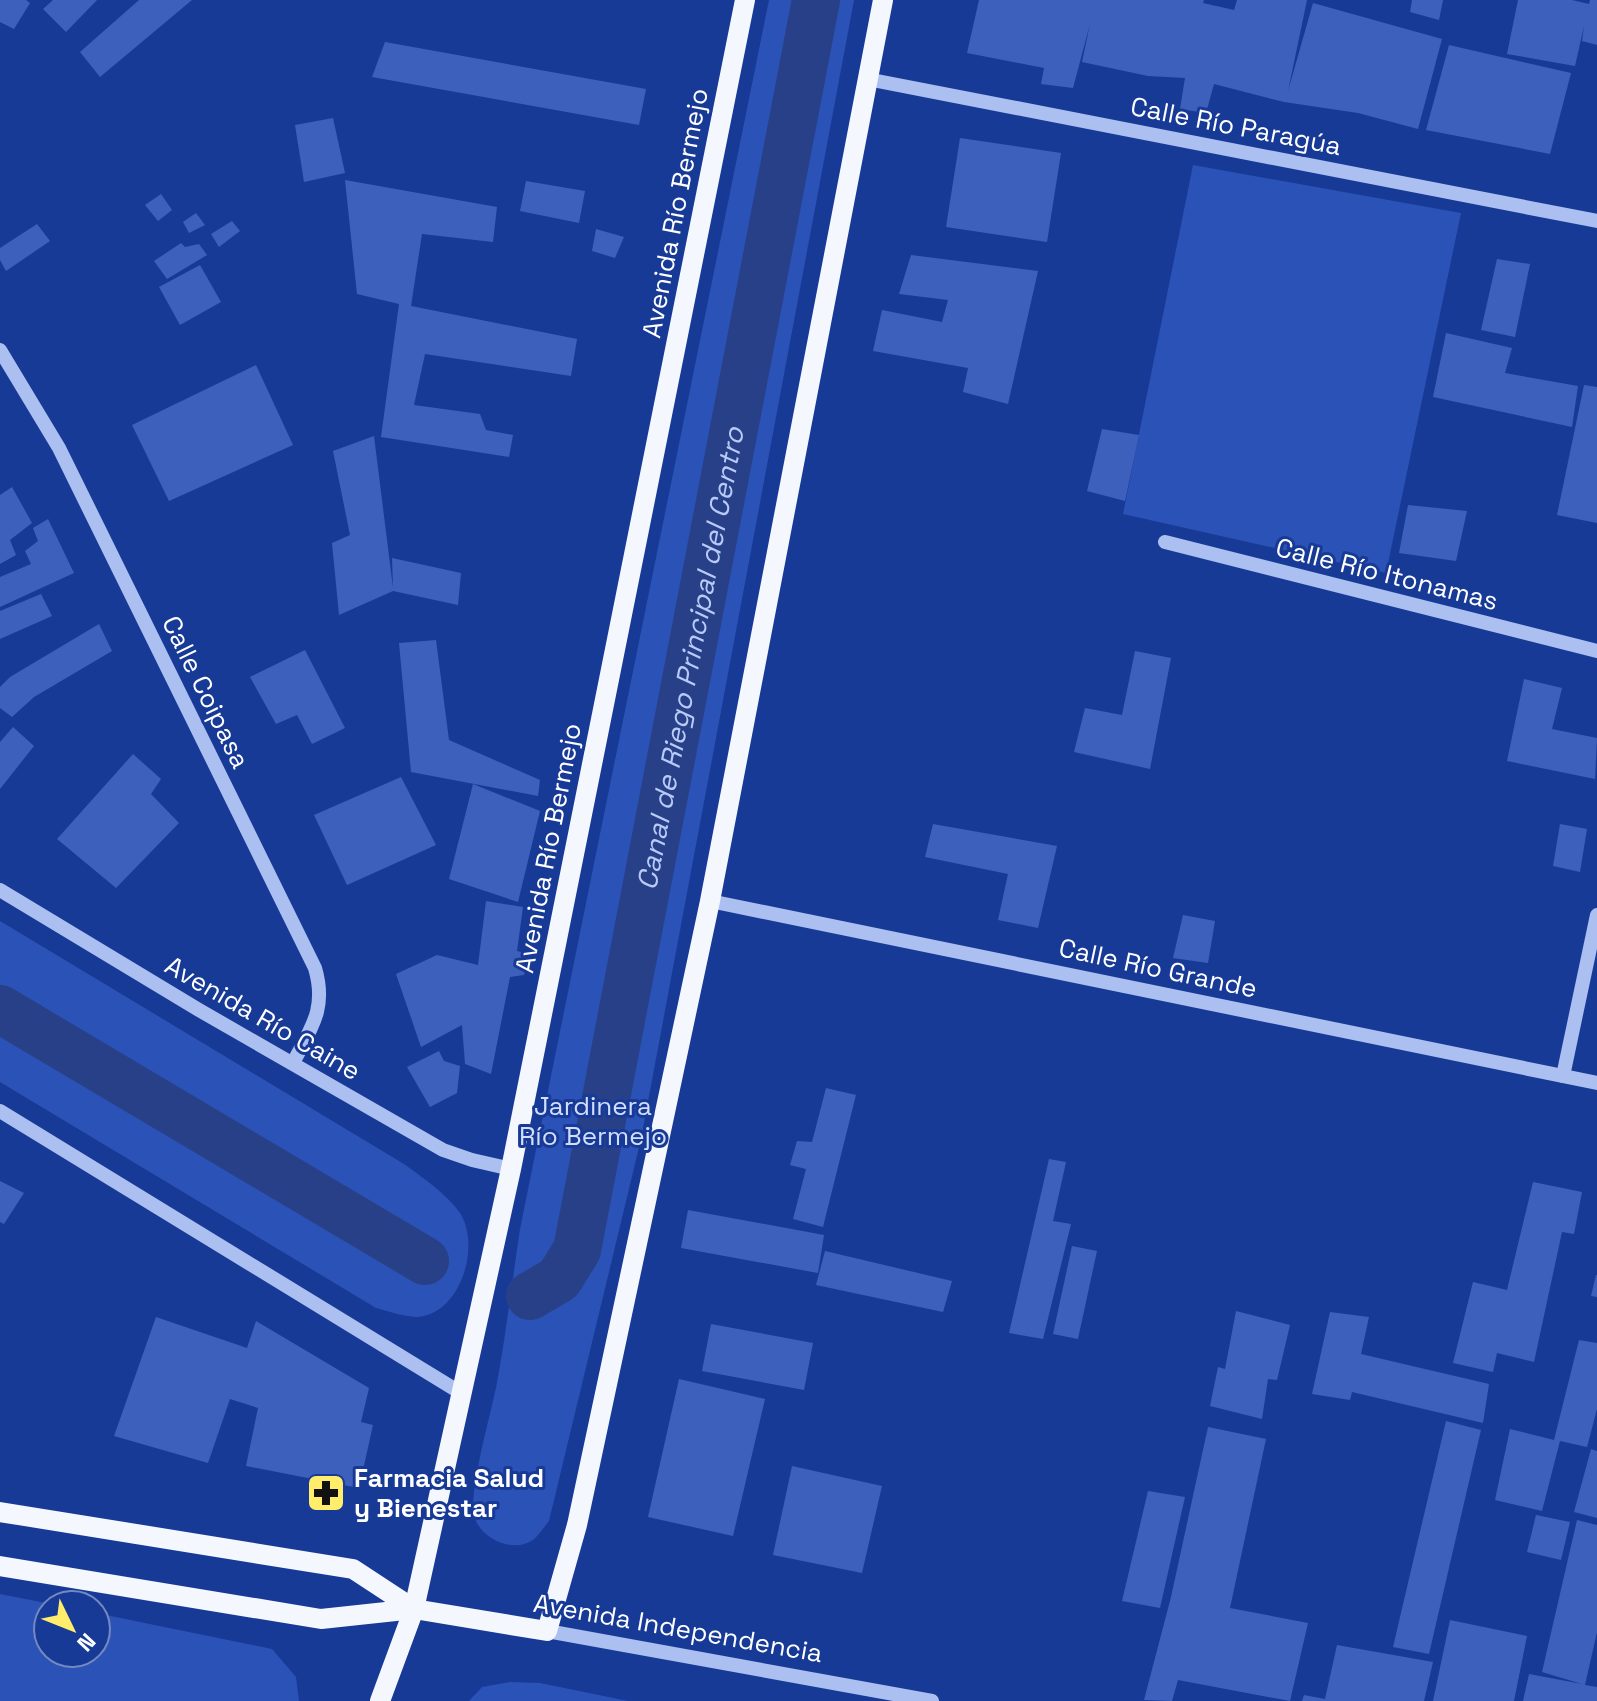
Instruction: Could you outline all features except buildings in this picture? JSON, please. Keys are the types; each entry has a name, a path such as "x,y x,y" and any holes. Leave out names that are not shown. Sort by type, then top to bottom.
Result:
{"main road":[{"name":"Avenida Río Bermejo","path":"380,1701 414,1609 511,1169 745,0"},
{"path":"547,1631 577,1525 710,901 883,0"},
{"name":"Avenida Independencia","path":"0,1512 353,1569 414,1609"},
{"name":"Avenida Independencia","path":"0,1566 321,1619 414,1609 547,1631"}],"street":[{"name":"Calle Río Paragúa","path":"867,79 1597,221"},
{"name":"Calle Coipasa","path":"0,350 59,448 315,968 320,986 319,1015 293,1063"},
{"name":"Calle Río Itonamas","path":"1165,542 1597,651"},
{"name":"Avenida Río Caine","path":"0,890 443,1150 511,1169"},
{"name":"Calle Río Grande","path":"710,901 1597,1083"},
{"path":"1563,1076 1597,915"},
{"path":"0,1111 461,1393"},
{"name":"Avenida Independencia","path":"547,1631 932,1701"}],"green space":[{"name":"Jardinera Río Bermejo","path":"769,0 854,0 641,1139 549,1521 533,1540 525,1544 506,1544 489,1537 477,1523 473,1504 477,1472 500,1368 520,1229"},
{"path":"1193,165 1461,213 1386,573 1123,514"},
{"path":"0,921 404,1164 441,1192 460,1213 468,1243 463,1276 446,1304 433,1313 418,1317 376,1308 0,1082"},
{"path":"0,1594 32,1600 32,1669 112,1669 112,1616 272,1649 296,1677 299,1701 0,1701"},
{"path":"510,1682 540,1683 628,1701 469,1701 482,1687"}],"waterway":[{"name":"Canal de Riego Principal del Centro","path":"530,1296 559,1279 577,1250 816,0"},
{"name":"Canal de Riego Principal del Centro","path":"0,1009 425,1261"}],"place":[{"name":"Farmacia Salud y Bienestar","path":"326,1493"}]}
